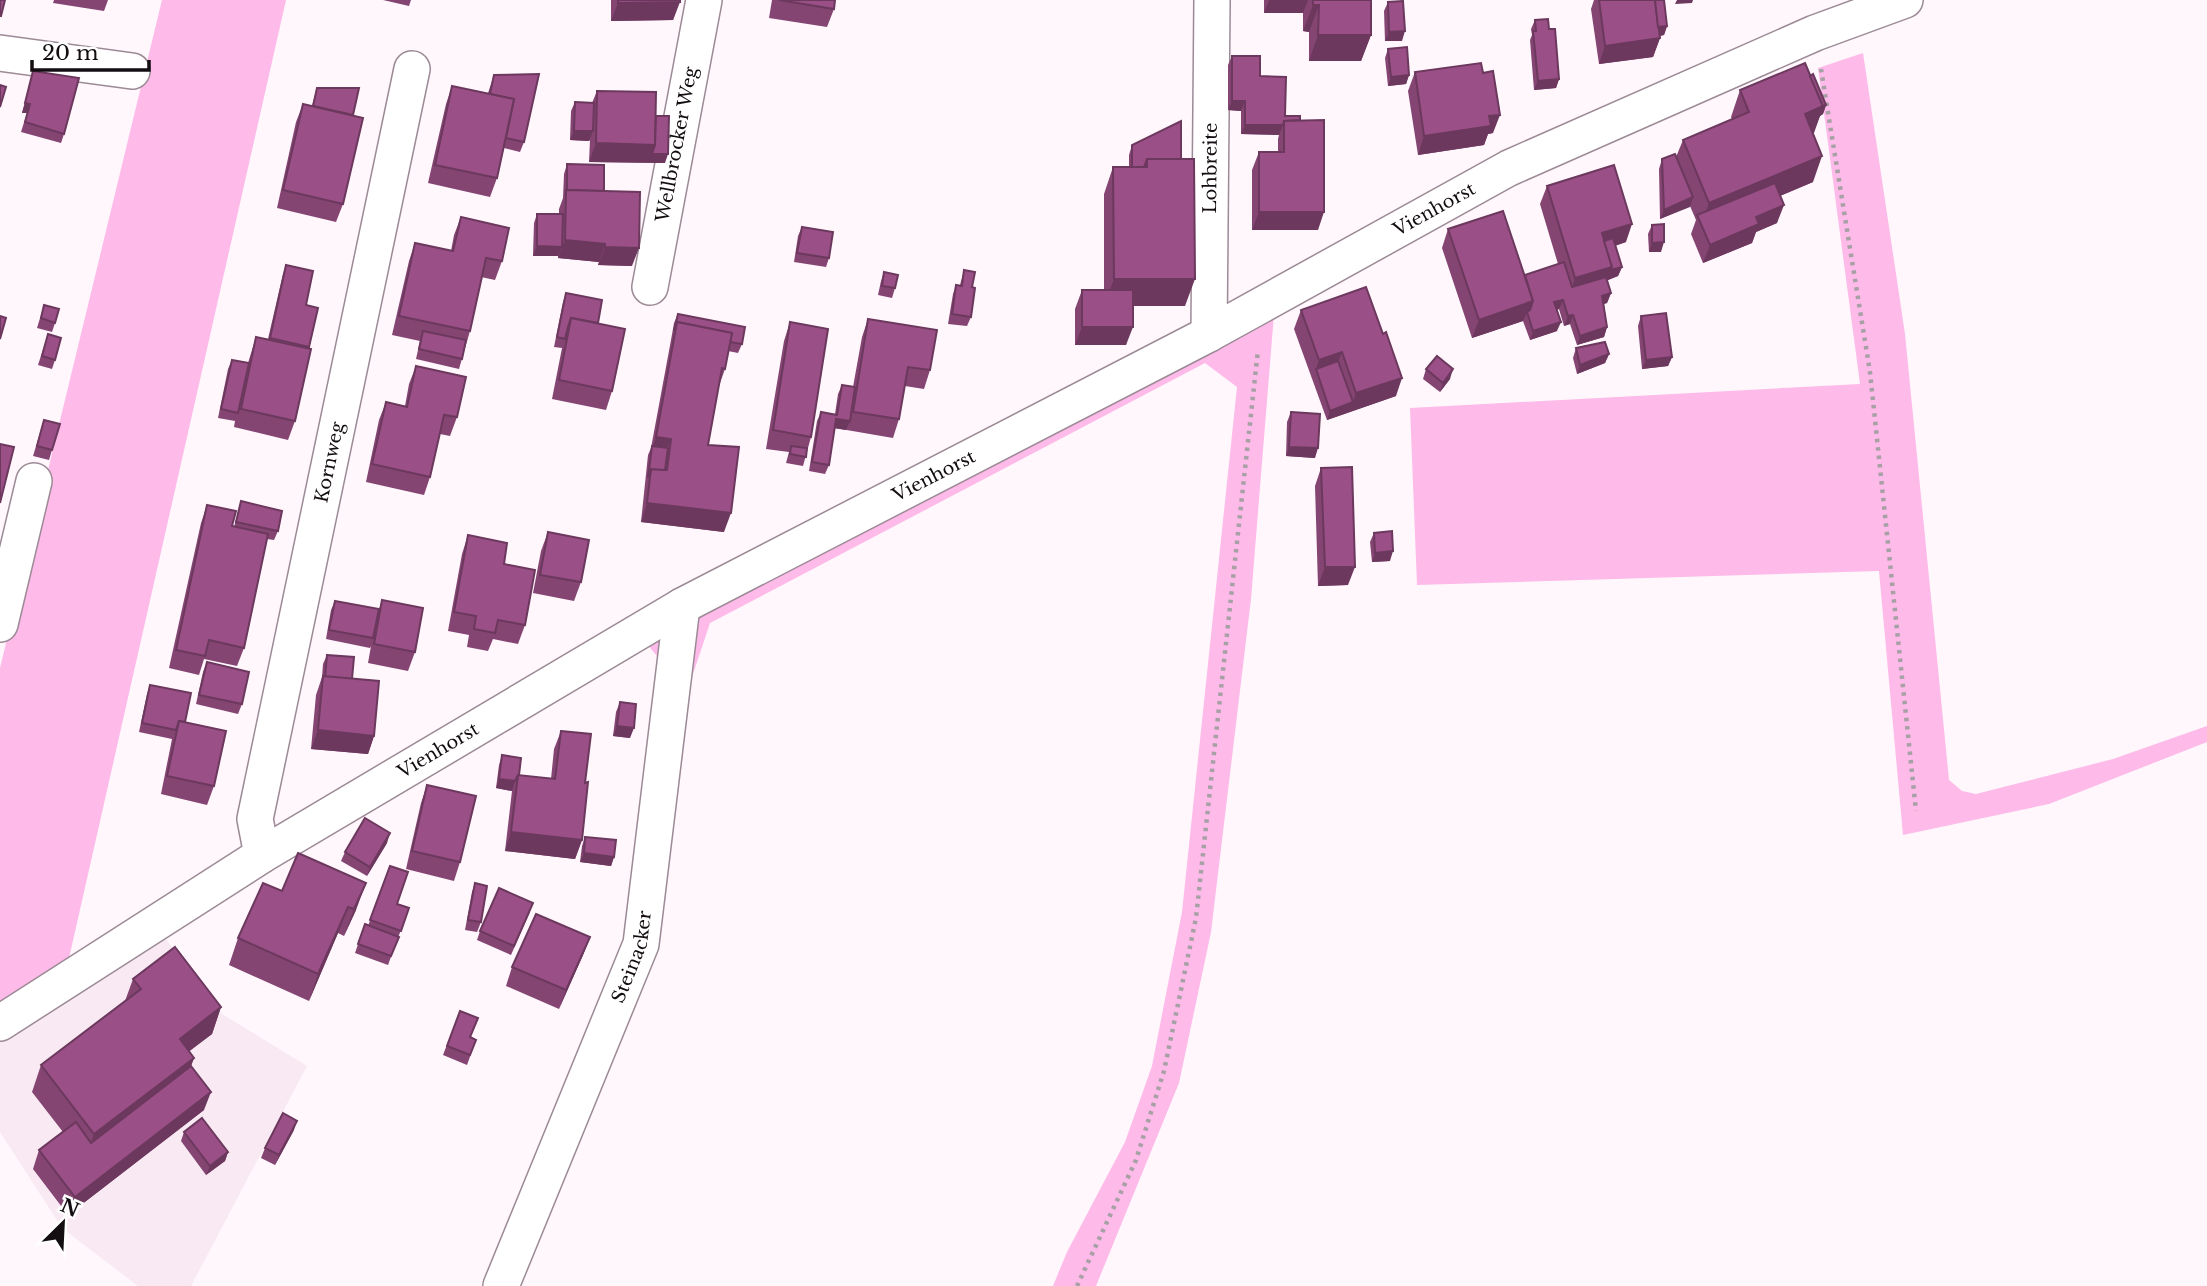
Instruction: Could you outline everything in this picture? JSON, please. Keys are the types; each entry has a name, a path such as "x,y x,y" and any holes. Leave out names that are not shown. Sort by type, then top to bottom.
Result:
{"street":[{"name":"Wellbrocker Weg","path":"650,287 704,0"},
{"name":"Lohbreite","path":"1209,334 1212,0"},
{"name":"Vienhorst","path":"0,1023 262,855 682,606 1209,334 1509,168 1815,33 1905,0"},
{"path":"0,54 132,71"},
{"name":"Kornweg","path":"262,855 255,819 412,69"},
{"path":"0,624 34,481"},
{"name":"Steinacker","path":"501,1286 641,944 682,606"}],"path":[{"path":"1815,33 1870,372 1916,811"},
{"path":"1077,1286 1140,1147 1164,1071 1196,918 1263,303"}],"shaded area":[{"path":"162,0 286,0 67,967 0,1009 0,668"},
{"path":"1863,53 1905,334 1949,780 1962,791 1976,794 2113,759 2207,726 2207,742 2049,804 1903,835 1879,571 1417,585 1410,408 1860,384 1818,68"},
{"path":"1274,314 1251,599 1211,932 1179,1083 1096,1286 1053,1286 1067,1252 1125,1142 1152,1066 1182,912 1237,387 1205,363 710,623 692,677 661,932 518,1286 634,937 661,661 647,644"},
{"path":"150,918 222,1014 307,1066 191,1286 138,1286 62,1228 0,1132 0,1009"}],"building":[{"path":"0,0 5,0 1,16 0,16"},
{"path":"618,0 680,0 680,2 618,3"},
{"path":"779,0 835,0 834,9"},
{"path":"1313,0 1371,0 1371,35 1318,35 1319,5 1313,5"},
{"path":"1599,0 1655,0 1660,38 1605,46"},
{"path":"1655,0 1664,0 1667,26 1658,27"},
{"path":"1403,1 1405,31 1389,32 1388,2"},
{"path":"1548,19 1549,29 1555,29 1559,79 1538,81 1533,31 1536,31 1535,20"},
{"path":"1407,47 1409,75 1391,77 1388,49"},
{"path":"1232,56 1260,56 1260,76 1286,77 1285,116 1300,116 1300,120 1284,121 1283,125 1245,125 1245,101 1232,101"},
{"path":"1481,63 1483,73 1493,71 1500,115 1489,116 1491,126 1424,136 1415,72"},
{"path":"1805,63 1823,106 1805,114 1822,156 1709,203 1683,140 1749,112 1740,90"},
{"path":"33,71 79,78 64,134 25,122 30,104 25,103"},
{"path":"539,74 524,142 506,138 514,99 490,94 494,75"},
{"path":"1813,74 1826,105 1823,106 1810,76"},
{"path":"0,85 6,87 0,107"},
{"path":"452,86 514,99 497,178 435,165"},
{"path":"317,88 359,88 353,115 313,106"},
{"path":"597,91 656,92 655,145 596,143"},
{"path":"575,102 594,103 593,131 574,131"},
{"path":"303,104 363,118 343,204 283,190"},
{"path":"656,116 669,116 668,154 652,154"},
{"path":"1324,120 1324,212 1259,212 1259,152 1284,152 1284,121"},
{"path":"1181,121 1181,159 1147,159 1144,167 1132,167 1132,145"},
{"path":"1675,154 1693,197 1664,210 1662,159"},
{"path":"1147,159 1194,159 1195,279 1114,279 1113,167 1147,167"},
{"path":"567,164 604,165 604,191 567,190"},
{"path":"1614,165 1632,224 1602,233 1612,267 1575,278 1547,186"},
{"path":"1775,183 1784,205 1756,217 1759,224 1710,245 1697,215"},
{"path":"566,190 640,192 639,248 605,247 605,244 565,240"},
{"path":"1503,211 1533,301 1479,320 1448,229"},
{"path":"537,214 563,214 562,247 537,246"},
{"path":"461,217 509,228 502,261 486,258 470,331 399,316 415,243 453,251"},
{"path":"1664,224 1664,242 1652,243 1652,225"},
{"path":"802,227 833,232 829,258 797,253"},
{"path":"1613,238 1622,267 1611,270 1604,241"},
{"path":"1564,262 1572,287 1606,277 1611,293 1602,296 1607,327 1580,336 1573,315 1568,316 1563,300 1554,302 1561,322 1533,331 1527,312 1533,301 1525,275"},
{"path":"286,265 313,271 306,305 318,308 309,347 270,338"},
{"path":"964,270 975,272 971,317 952,314 956,285 962,286"},
{"path":"884,272 898,275 895,288 882,286"},
{"path":"1366,287 1402,378 1356,393 1342,352 1319,360 1301,310"},
{"path":"1082,290 1133,290 1133,327 1082,327"},
{"path":"566,293 602,300 598,323 571,318 565,339 557,337"},
{"path":"44,305 59,309 55,323 41,318"},
{"path":"1666,313 1672,357 1646,360 1641,316"},
{"path":"678,314 745,327 742,344 730,342 732,333 677,322 674,331"},
{"path":"0,316 6,318 0,339"},
{"path":"571,318 625,329 612,391 559,380"},
{"path":"868,319 937,330 930,370 908,367 899,419 853,412"},
{"path":"677,322 732,333 725,369 722,368 708,445 739,447 731,513 647,503 651,469 667,470 671,439 656,437"},
{"path":"790,322 828,329 811,437 773,430"},
{"path":"423,331 466,340 462,359 419,349"},
{"path":"48,334 61,338 55,360 42,356"},
{"path":"256,337 311,349 295,421 241,409"},
{"path":"1605,342 1609,354 1580,365 1576,348"},
{"path":"1437,356 1453,369 1443,383 1426,369"},
{"path":"232,360 249,363 238,413 221,409"},
{"path":"1338,361 1353,402 1330,411 1316,369"},
{"path":"416,366 466,377 457,417 444,415 430,477 372,464 386,402 407,407"},
{"path":"842,385 855,387 850,421 836,419 829,465 812,462 821,412 837,415"},
{"path":"1291,412 1320,414 1318,448 1289,447"},
{"path":"44,420 60,424 52,450 37,446"},
{"path":"0,444 14,447 0,503"},
{"path":"652,446 668,448 665,470 651,469 648,478"},
{"path":"791,446 807,448 806,457 790,454"},
{"path":"1352,467 1355,567 1325,567 1321,468"},
{"path":"241,501 282,511 278,531 236,522"},
{"path":"207,505 236,511 232,526 268,534 244,648 209,640 205,656 176,650"},
{"path":"1392,531 1393,551 1375,553 1374,533"},
{"path":"548,532 589,540 581,582 540,575"},
{"path":"468,535 507,543 504,564 535,570 525,625 498,620 495,633 474,629 476,616 454,612"},
{"path":"382,600 423,608 415,652 374,644"},
{"path":"335,601 379,609 373,638 329,630"},
{"path":"327,655 354,657 352,679 325,677"},
{"path":"207,662 249,672 242,704 199,695"},
{"path":"323,676 379,681 374,736 318,730"},
{"path":"150,685 191,693 185,722 179,721 176,730 142,723"},
{"path":"620,702 636,704 634,728 617,726"},
{"path":"179,721 226,731 214,786 167,776"},
{"path":"561,731 591,734 582,840 511,832 518,775 555,779"},
{"path":"502,755 521,758 519,775 515,781 499,779"},
{"path":"427,785 476,796 460,862 412,851"},
{"path":"365,818 390,833 370,867 345,852"},
{"path":"585,837 616,840 614,857 584,853"},
{"path":"298,853 366,883 354,909 348,907 318,974 238,938 263,883 282,891"},
{"path":"390,866 408,872 397,904 409,908 401,931 370,920"},
{"path":"475,883 487,886 481,922 468,920"},
{"path":"499,888 533,903 514,946 480,931"},
{"path":"536,914 590,937 566,990 512,967"},
{"path":"365,924 399,937 391,956 358,944"},
{"path":"175,947 221,1007 180,1039 194,1058 94,1134 41,1065 141,989 133,979"},
{"path":"460,1011 478,1018 470,1037 476,1040 470,1055 447,1046"},
{"path":"191,1066 211,1092 75,1197 39,1150 76,1122 91,1143"},
{"path":"283,1113 297,1121 279,1155 265,1148"},
{"path":"202,1118 228,1152 210,1166 184,1132"}]}
